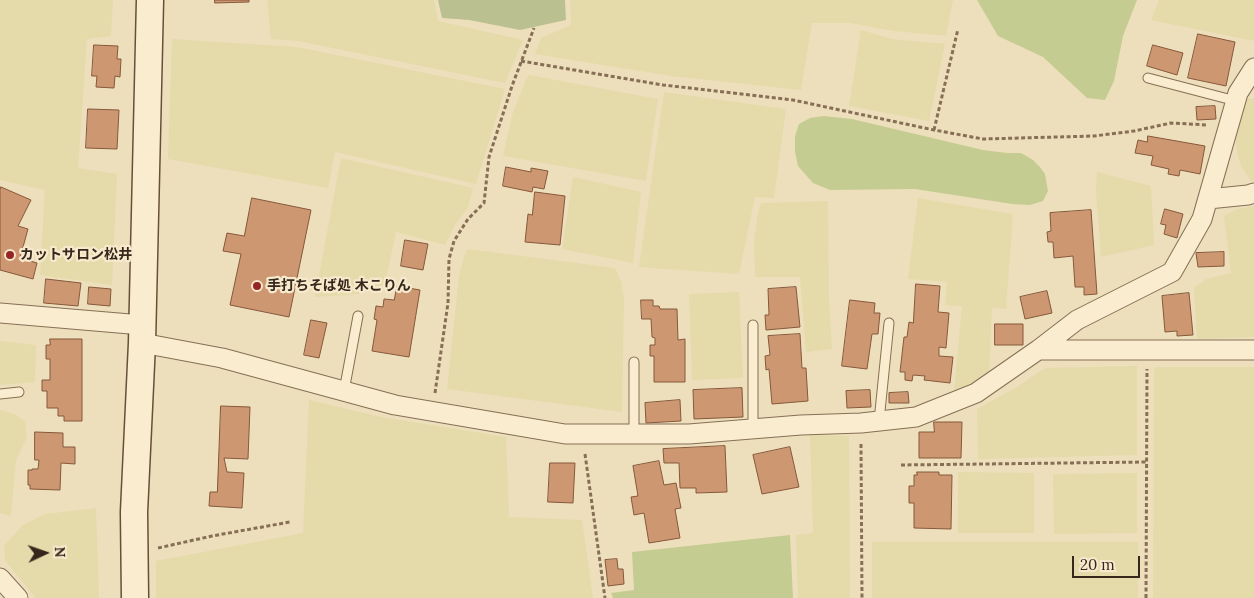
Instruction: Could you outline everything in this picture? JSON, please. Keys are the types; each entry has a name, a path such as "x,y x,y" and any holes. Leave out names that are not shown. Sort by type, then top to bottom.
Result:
{"street":[{"path":"135,598 134,512 142,334 150,0"},
{"path":"0,313 142,334 222,358 395,404 565,434 689,434 801,425 870,422 916,416 976,393 1077,320 1172,272 1202,219 1238,92 1254,68"},
{"path":"1208,199 1254,193"},
{"path":"1038,350 1254,350"},
{"path":"0,578 18,598"}],"lane":[{"path":"1148,78 1236,101"},
{"path":"344,390 358,316"},
{"path":"870,422 889,323"},
{"path":"753,325 753,429"},
{"path":"634,362 634,434"},
{"path":"0,394 18,392"}],"path":[{"path":"432,411 448,303 449,259 454,241 468,219 484,203 489,157 512,86 534,28"},
{"path":"934,130 958,29"},
{"path":"521,62 663,84 793,100 984,139 1094,136 1171,123 1229,126"},
{"path":"1146,598 1148,350"},
{"path":"862,598 870,422"},
{"path":"582,434 604,598"},
{"path":"901,464 1146,462"},
{"path":"135,554 212,536 290,522"}],"shaded area":[{"path":"0,0 113,0 111,36 87,39 78,168 117,174 112,285 40,275 45,190 0,180"},
{"path":"267,0 434,0 438,21 523,40 505,83 298,41 271,39"},
{"path":"570,0 953,0 946,36 894,31 850,23 812,23 801,90 671,76 535,54 541,38 571,25"},
{"path":"1159,0 1254,0 1254,41 1151,20"},
{"path":"861,30 892,39 945,44 929,121 849,106"},
{"path":"172,39 297,47 505,89 476,184 335,152 328,188 168,159"},
{"path":"529,75 658,99 646,181 503,156 513,112"},
{"path":"664,92 786,109 774,198 755,197 739,274 639,267"},
{"path":"1248,98 1254,99 1254,182 1251,181 1242,168 1237,153 1236,141 1235,125"},
{"path":"341,158 473,188 468,207 455,225 445,245 396,232 385,284 374,290 358,294 315,297"},
{"path":"1097,172 1151,186 1154,245 1101,257 1096,191"},
{"path":"573,177 641,192 633,263 562,249"},
{"path":"918,198 1013,214 1006,309 992,308 989,375 954,391 962,306 945,305 947,282 908,279"},
{"path":"828,201 829,299 832,349 806,352 800,277 755,277 754,241 758,213 761,203"},
{"path":"1254,206 1254,337 1197,339 1194,288 1206,279 1231,273 1224,216 1237,209"},
{"path":"468,249 615,268 621,281 624,298 622,412 447,389 459,276 464,256"},
{"path":"739,292 743,378 692,380 689,294"},
{"path":"0,341 36,345 35,382 0,385"},
{"path":"1137,366 1137,455 978,459 977,409 1017,387 1040,371 1047,368"},
{"path":"1154,367 1254,367 1254,598 1153,598"},
{"path":"309,400 381,417 506,437 509,517 582,520 593,598 156,598 156,561 303,533"},
{"path":"0,410 16,415 25,422 27,437 16,460 11,516 0,513"},
{"path":"810,435 849,436 850,598 798,598 796,535 813,533"},
{"path":"958,472 1034,473 1034,533 958,533"},
{"path":"1137,473 1137,533 1054,534 1053,474"},
{"path":"96,508 99,598 36,598 5,560 4,546 23,525 45,514"},
{"path":"872,542 1138,542 1138,598 872,598"}],"green space":[{"path":"438,0 565,0 566,20 520,30 469,20 442,18"},
{"path":"977,0 1137,0 1123,36 1114,81 1105,100 1087,98 1043,57 998,36"},
{"path":"824,116 852,119 983,150 1021,153 1033,160 1045,174 1048,191 1043,201 1030,205 915,189 830,190 813,183 798,166 795,152 795,136 799,124 810,118"},
{"path":"790,535 793,598 613,598 611,593 634,590 632,552"}],"building":[{"path":"215,0 249,0 249,2 215,3"},
{"path":"1198,34 1235,42 1226,86 1188,78"},
{"path":"94,45 118,46 117,59 121,59 120,77 115,76 114,88 96,87 97,76 92,76"},
{"path":"1153,45 1183,53 1177,75 1147,66"},
{"path":"1215,106 1216,119 1197,120 1196,107"},
{"path":"88,109 119,110 117,149 86,148"},
{"path":"1148,136 1205,146 1200,174 1180,170 1179,176 1168,174 1169,169 1151,165 1153,156 1135,153 1138,140 1147,142"},
{"path":"506,167 531,172 531,168 548,171 544,189 533,187 532,192 503,186"},
{"path":"1,187 31,200 18,226 28,229 20,258 37,263 33,279 0,270"},
{"path":"535,192 565,196 560,245 525,242 528,214 532,215"},
{"path":"252,198 311,210 289,317 230,305 241,254 223,251 227,233 244,236"},
{"path":"1165,209 1183,214 1177,238 1164,234 1166,225 1161,224"},
{"path":"1091,210 1097,294 1084,295 1084,287 1075,287 1073,256 1054,258 1053,242 1048,242 1047,232 1051,231 1050,213"},
{"path":"405,240 428,244 423,270 401,266"},
{"path":"1224,252 1224,266 1198,267 1196,253"},
{"path":"46,279 81,283 78,306 44,303"},
{"path":"916,284 940,286 938,312 949,313 946,348 939,347 939,356 953,357 950,383 924,380 925,376 913,375 912,381 905,380 905,372 900,372 904,337 907,337 909,322 913,323"},
{"path":"397,286 420,290 409,357 372,351 377,320 374,319 376,306 383,307 384,299 394,300"},
{"path":"89,287 111,289 110,306 88,304"},
{"path":"796,287 800,327 766,330 765,315 769,315 768,289"},
{"path":"1047,291 1052,313 1025,319 1020,297"},
{"path":"1189,293 1193,335 1177,336 1177,331 1165,332 1162,296"},
{"path":"641,300 653,300 653,306 659,306 660,309 677,309 678,340 685,339 685,382 654,382 654,356 650,356 650,345 655,345 655,338 652,337 651,319 642,319"},
{"path":"850,300 875,303 874,313 880,313 878,334 872,334 867,369 842,366"},
{"path":"311,320 327,323 319,358 304,355"},
{"path":"995,324 1023,324 1023,345 995,345"},
{"path":"800,334 802,368 806,368 808,401 772,404 769,369 766,370 765,356 770,355 768,336"},
{"path":"50,339 82,339 82,421 64,421 64,416 58,416 58,408 47,408 47,391 42,391 42,380 50,380 50,359 46,359 46,345 50,345"},
{"path":"742,388 743,417 694,419 693,390"},
{"path":"870,390 871,407 847,408 846,391"},
{"path":"908,392 909,403 889,403 889,393"},
{"path":"680,400 681,421 646,423 645,403"},
{"path":"221,406 250,407 248,459 224,458 227,472 244,473 242,508 209,506 210,492 217,492"},
{"path":"934,422 962,422 961,458 919,458 919,432 934,432"},
{"path":"35,432 63,433 63,447 75,447 75,464 61,463 60,490 30,489 30,485 28,485 28,470 38,469 39,460 35,460"},
{"path":"725,446 727,492 696,493 696,488 680,488 679,463 664,463 663,449"},
{"path":"790,447 799,487 762,494 753,455"},
{"path":"659,461 664,485 676,483 681,508 675,509 680,538 649,543 644,513 634,515 631,497 638,496 633,466"},
{"path":"550,463 575,463 573,503 548,502"},
{"path":"917,472 939,472 939,475 952,475 951,529 914,528 914,503 909,503 909,486 914,486 914,475 917,475"},
{"path":"617,559 618,569 623,569 624,584 608,586 605,560"}],"place":[{"name":"カットサロン松井","path":"10,255"},
{"name":"手打ちそば処 木こりん","path":"257,286"}]}
